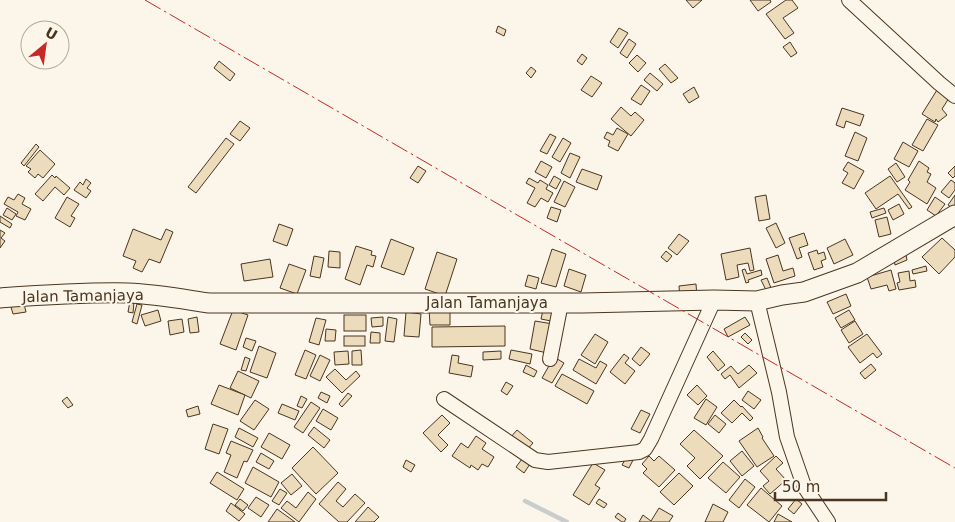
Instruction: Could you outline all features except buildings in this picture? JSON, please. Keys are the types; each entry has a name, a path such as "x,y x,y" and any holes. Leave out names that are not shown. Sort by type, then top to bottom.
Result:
{"street":[{"path":"849,0 955,96"},
{"name":"Jalan Tamanjaya","path":"0,298 81,293 129,293 209,303 757,301 804,292 857,273 955,215"},
{"path":"444,399 535,460 548,462 639,452 645,449 651,439 714,300"},
{"path":"757,301 779,392 787,437 804,486 828,522"},
{"path":"550,359 561,303"}],"waterway":[{"path":"525,501 567,522"}],"power":[{"path":"145,0 955,468"}]}
